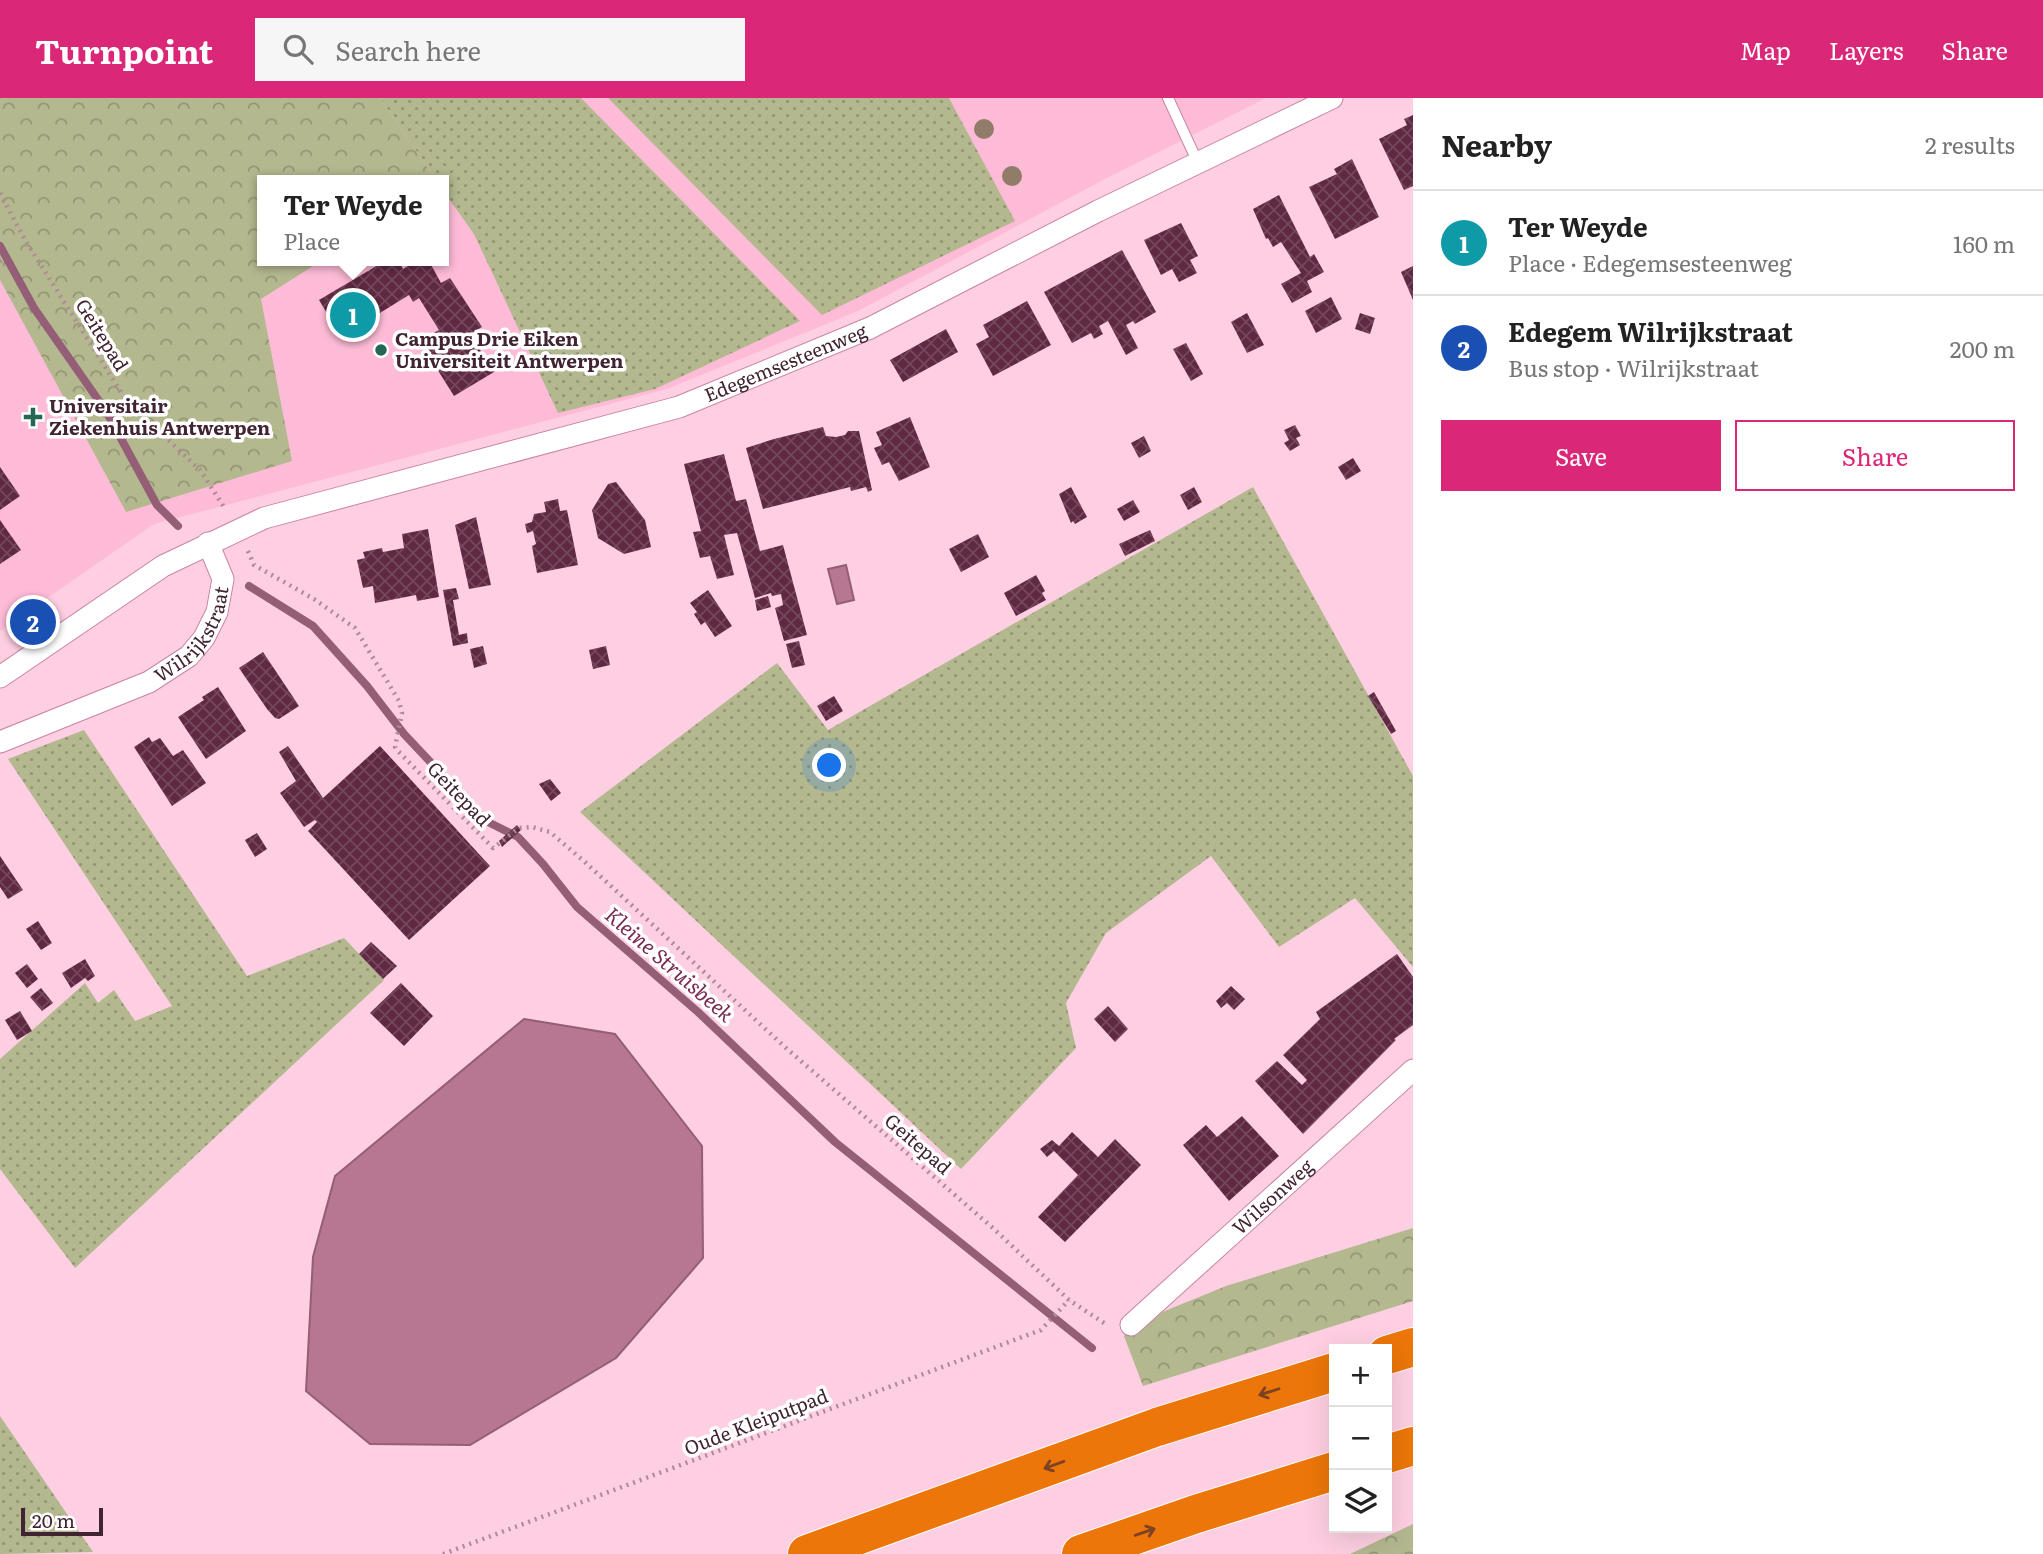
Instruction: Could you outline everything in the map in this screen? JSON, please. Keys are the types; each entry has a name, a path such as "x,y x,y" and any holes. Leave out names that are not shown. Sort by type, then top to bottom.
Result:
{"highway":[{"path":"1392,1353 1413,1347"},
{"path":"807,1554 1157,1427 1329,1373"},
{"path":"1392,1452 1413,1446"},
{"path":"1081,1554 1196,1514 1329,1473"}],"street":[{"name":"Edegemsesteenweg","path":"208,543 264,518 679,407 870,328 1332,98"},
{"path":"0,677 163,566 208,543"},
{"name":"Wilrijkstraat","path":"0,742 149,682 188,656 204,638 217,612 223,579 208,543"},
{"name":"Wilsonweg","path":"1131,1325 1413,1070"}],"lane":[{"path":"1168,98 1198,163"}],"path":[{"name":"Geitepad","path":"0,193 25,240 126,400 200,470 238,529 254,565 314,599 355,628 392,687 402,713 395,747 493,848 519,828 531,827 550,832 776,1039 994,1229 1069,1300 1114,1329 1131,1325"},
{"path":"0,262 6,258"},
{"name":"Oude Kleiputpad","path":"443,1554 1041,1330 1069,1300"}],"shaded area":[{"name":"Campus Drie Eiken Universiteit Antwerpen","path":"0,98 1266,98 1107,178 858,311 667,389 154,524 0,631"},
{"path":"846,565 854,600 837,604 828,569"},
{"path":"524,1019 615,1034 702,1146 703,1258 616,1358 470,1445 370,1444 306,1391 313,1257 335,1176"}],"green space":[{"path":"0,98 380,98 433,175 257,175 257,266 313,266 261,299 292,461 126,512 0,280"},
{"path":"380,98 581,98 800,321 655,389 558,413 474,234 449,199 449,175 433,175"},
{"path":"608,98 949,98 1015,221 822,315"},
{"path":"1253,487 1413,776 1413,967 1355,898 1279,947 1211,856 1106,933 1066,1003 1076,1048 961,1169 580,812 777,663 828,730"},
{"path":"84,730 247,976 344,938 384,980 75,1268 0,1169 0,1059 85,983 98,1003 114,990 135,1021 172,1006 8,759"},
{"path":"1413,1228 1413,1301 1143,1386 1124,1336 1150,1317 1226,1286"},
{"path":"0,1416 93,1552 0,1554"},
{"path":"1413,1524 1413,1554 1350,1554"}],"building":[{"path":"1413,115 1413,186 1404,190 1379,139 1407,125 1404,119"},
{"path":"1352,159 1379,217 1335,239 1309,187 1337,174 1334,169"},
{"path":"1279,195 1310,257 1314,254 1324,272 1307,281 1312,292 1292,303 1281,284 1301,273 1281,242 1273,247 1268,238 1266,239 1253,209"},
{"path":"1181,223 1198,256 1190,260 1197,273 1179,282 1172,269 1161,275 1144,240"},
{"path":"1122,250 1156,312 1135,324 1133,321 1126,325 1138,348 1126,355 1108,321 1099,326 1103,334 1094,339 1091,333 1072,343 1044,292"},
{"path":"377,266 402,266 403,269 408,266 432,266 441,283 450,278 482,327 468,335 472,337 494,372 454,396 432,361 436,358 422,339 439,330 419,298 413,302 409,295 341,337 319,300"},
{"path":"1413,266 1413,300 1401,272"},
{"path":"1331,297 1342,319 1316,333 1305,311"},
{"path":"1027,301 1051,345 993,376 976,344 989,337 983,325"},
{"path":"1247,313 1264,345 1247,353 1231,322"},
{"path":"1360,313 1375,318 1370,334 1355,329"},
{"path":"946,329 958,352 903,382 890,360"},
{"path":"1186,343 1203,374 1191,381 1173,349"},
{"path":"910,417 930,467 899,481 889,462 882,465 874,448 882,445 876,432"},
{"path":"1295,425 1301,436 1296,438 1300,445 1290,451 1284,443 1289,440 1284,430"},
{"path":"823,427 826,436 836,437 845,435 848,431 859,431 872,490 868,492 866,487 851,491 850,487 763,509 746,448"},
{"path":"1144,436 1151,451 1139,458 1131,443"},
{"path":"724,454 736,501 746,499 760,551 783,545 807,635 784,641 775,608 783,605 781,594 772,596 771,593 755,598 737,533 724,535 734,575 717,579 710,556 700,558 693,532 701,531 684,464"},
{"path":"1353,458 1361,471 1346,480 1338,467"},
{"path":"0,467 20,496 0,510"},
{"path":"616,482 645,520 651,547 624,554 598,538 592,510 608,484"},
{"path":"1071,487 1087,517 1075,524 1073,521 1071,523 1059,494"},
{"path":"1194,487 1202,502 1188,510 1180,495"},
{"path":"558,499 560,511 567,510 578,565 537,573 532,546 536,544 533,531 527,533 525,524 532,522 534,514 546,512 544,502"},
{"path":"1133,500 1140,512 1124,521 1117,509"},
{"path":"476,517 491,585 469,589 455,525"},
{"path":"0,520 21,550 0,564"},
{"path":"428,529 439,597 417,601 416,595 375,603 373,586 363,588 357,560 365,558 363,552 382,548 383,552 404,548 402,534"},
{"path":"1150,530 1155,541 1125,556 1119,544"},
{"path":"978,534 989,557 961,572 949,549"},
{"path":"1036,575 1045,591 1042,593 1046,600 1016,616 1004,593"},
{"path":"456,588 459,599 453,600 459,635 467,633 468,643 453,646 443,590"},
{"path":"708,590 732,626 715,637 705,622 701,625 694,614 697,612 690,603"},
{"path":"768,596 771,607 757,611 755,600"},
{"path":"799,641 805,665 792,668 786,644"},
{"path":"483,646 487,664 474,668 470,649"},
{"path":"606,646 610,665 593,669 589,650"},
{"path":"263,652 299,706 279,719 267,709 239,668"},
{"path":"218,687 246,731 206,759 178,717"},
{"path":"1374,692 1396,731 1391,734 1368,696"},
{"path":"834,696 843,711 826,721 817,706"},
{"path":"149,737 152,742 160,738 173,756 183,750 206,783 172,806 134,747"},
{"path":"288,746 323,798 380,746 490,866 409,940 308,831 317,822 315,820 304,827 280,793 296,781 279,752"},
{"path":"550,779 561,793 551,801 539,784"},
{"path":"517,825 521,830 502,847 499,841"},
{"path":"257,833 267,849 255,857 245,840"},
{"path":"0,856 23,890 8,899 0,887"},
{"path":"38,921 52,943 41,950 26,929"},
{"path":"371,942 397,966 383,979 359,954"},
{"path":"1397,954 1413,977 1413,1025 1394,1039 1396,1040 1303,1134 1255,1081 1277,1061 1302,1085 1307,1080 1283,1055 1320,1019 1316,1012"},
{"path":"85,959 95,976 88,981 85,978 71,988 62,973"},
{"path":"27,964 38,979 27,988 15,973"},
{"path":"401,983 433,1016 404,1046 370,1013"},
{"path":"1231,986 1245,999 1234,1010 1227,1003 1221,1008 1216,1001"},
{"path":"41,988 53,1003 42,1011 30,997"},
{"path":"1108,1006 1128,1029 1115,1042 1094,1019"},
{"path":"20,1011 32,1031 17,1040 5,1020"},
{"path":"1242,1116 1279,1156 1229,1201 1183,1145 1206,1125 1217,1137"},
{"path":"1072,1132 1098,1157 1115,1139 1141,1165 1065,1242 1038,1217 1078,1175 1054,1151 1047,1157 1040,1149 1052,1140 1059,1146"}],"waterway":[{"name":"Kleine Struisbeek","path":"0,246 34,308 106,411 157,505 178,526"},
{"name":"Kleine Struisbeek","path":"249,586 313,626 367,686 404,734 486,821 518,837 577,907 698,1012 835,1142 1092,1348"}],"place":[{"name":"Ter Weyde","path":"353,315"},
{"name":"Campus Drie Eiken Universiteit Antwerpen","path":"381,350"},
{"name":"Universitair Ziekenhuis Antwerpen","path":"33,417"},
{"name":"Edegem Wilrijkstraat","path":"33,622"}]}
